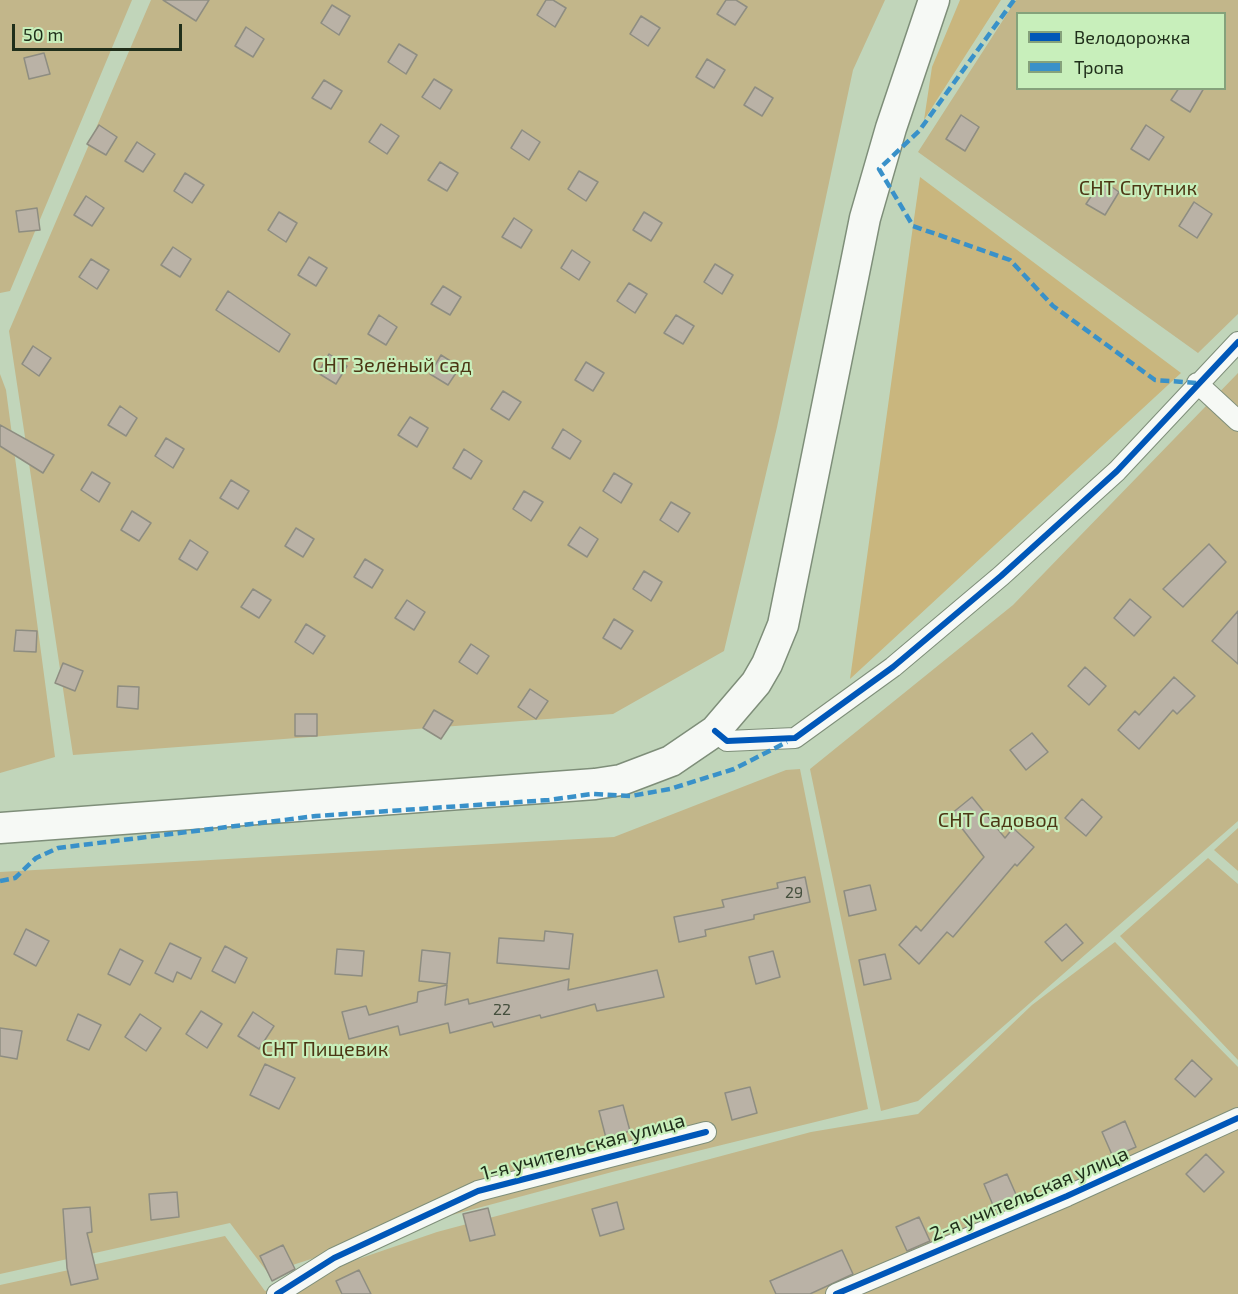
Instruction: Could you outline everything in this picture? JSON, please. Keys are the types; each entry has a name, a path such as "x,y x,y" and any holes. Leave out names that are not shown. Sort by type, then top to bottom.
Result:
{"main road":[{"path":"0,828 595,784 621,780 671,761 715,731 756,683 783,625 865,218 891,128 934,0"}],"street":[{"path":"715,731 727,741 795,738 884,674 1000,576 1117,471 1197,383 1238,342"},
{"path":"1197,383 1238,421"},
{"name":"2-я учительская улица","path":"836,1294 1236,1120"},
{"name":"1-я учительская улица","path":"277,1294 334,1258 478,1191 706,1132"}],"green space":[{"path":"0,0 132,0 10,291 0,293"},
{"name":"СНТ Зелёный сад","path":"151,0 885,0 853,70 777,427 724,651 613,714 73,755 9,331"},
{"name":"СНТ Спутник","path":"1016,0 1238,0 1238,314 1198,353 918,152"},
{"name":"СНТ Садовод","path":"1238,373 1238,821 918,1101 881,1111 810,769 1013,605"},
{"path":"0,374 6,390 55,757 0,773"},
{"name":"СНТ Пищевик","path":"800,769 868,1109 612,1172 422,1223 268,1273 230,1223 0,1274 0,872 614,837 786,770"},
{"path":"1238,828 1238,871 1214,850"},
{"path":"1208,858 1238,884 1238,1060 1120,936"},
{"path":"1115,942 1238,1067 1238,1294 0,1294 0,1285 225,1236 265,1291 437,1232 811,1132 918,1114 1032,1005"}],"shaded area":[{"path":"960,0 1001,0 924,120 932,67"},
{"path":"920,177 1181,373 850,679 913,226"}],"building":[{"path":"163,0 209,0 196,21"},
{"path":"546,0 553,0 566,8 555,27 537,15"},
{"path":"726,0 736,0 747,7 735,25 717,14"},
{"path":"332,5 350,16 339,35 321,23"},
{"path":"641,16 660,28 648,46 630,34"},
{"path":"246,27 264,39 253,57 235,46"},
{"path":"399,44 417,55 406,74 388,62"},
{"path":"44,53 50,74 29,79 24,58"},
{"path":"707,59 725,70 714,88 696,77"},
{"path":"434,79 452,90 440,109 422,97"},
{"path":"324,80 342,91 331,109 312,98"},
{"path":"755,87 773,98 762,116 744,105"},
{"path":"1178,90 1203,90 1190,112 1171,100"},
{"path":"961,115 979,127 965,151 946,139"},
{"path":"381,124 399,136 387,154 369,142"},
{"path":"99,125 117,137 106,155 87,144"},
{"path":"1146,125 1164,137 1149,160 1131,149"},
{"path":"522,130 540,142 529,160 511,148"},
{"path":"137,142 155,154 143,172 125,161"},
{"path":"440,162 458,173 447,191 428,180"},
{"path":"579,171 598,182 586,201 568,189"},
{"path":"185,173 204,185 192,203 174,191"},
{"path":"1102,180 1119,192 1105,215 1086,204"},
{"path":"86,196 104,208 92,226 74,215"},
{"path":"1194,202 1212,214 1197,238 1179,226"},
{"path":"37,208 40,230 19,232 16,211"},
{"path":"279,212 297,223 286,242 268,230"},
{"path":"644,212 662,223 651,241 633,230"},
{"path":"514,218 532,230 521,248 502,237"},
{"path":"173,247 191,259 180,277 161,265"},
{"path":"572,250 590,262 579,280 561,268"},
{"path":"309,257 327,268 316,286 298,275"},
{"path":"91,259 109,270 97,289 79,277"},
{"path":"715,264 733,275 722,294 704,282"},
{"path":"629,283 647,294 635,313 617,301"},
{"path":"443,286 461,297 450,315 431,304"},
{"path":"228,291 290,334 279,352 216,310"},
{"path":"379,315 397,327 386,345 368,334"},
{"path":"676,315 694,326 683,344 664,333"},
{"path":"33,346 51,358 39,376 22,364"},
{"path":"329,354 347,366 336,384 318,373"},
{"path":"441,355 460,367 448,385 430,374"},
{"path":"586,362 604,373 593,391 575,380"},
{"path":"503,391 521,402 509,420 491,409"},
{"path":"120,406 137,418 126,436 108,425"},
{"path":"410,417 428,428 417,447 398,435"},
{"path":"0,425 54,455 43,473 0,446"},
{"path":"563,429 581,441 570,459 552,448"},
{"path":"166,438 184,449 173,468 155,456"},
{"path":"464,449 482,461 471,479 453,468"},
{"path":"92,472 110,483 99,502 81,490"},
{"path":"614,473 632,484 621,503 603,491"},
{"path":"231,480 249,491 238,509 220,498"},
{"path":"524,491 543,502 531,521 513,509"},
{"path":"671,502 690,513 678,532 660,520"},
{"path":"132,511 151,523 139,541 121,530"},
{"path":"580,527 598,539 587,557 568,545"},
{"path":"296,528 314,539 303,557 285,546"},
{"path":"190,540 208,552 197,570 179,559"},
{"path":"1209,544 1226,562 1183,607 1163,589"},
{"path":"365,559 383,570 372,588 354,577"},
{"path":"644,571 662,582 651,601 633,589"},
{"path":"253,589 271,600 259,618 241,607"},
{"path":"1130,599 1151,617 1134,636 1114,618"},
{"path":"407,600 425,612 414,630 395,618"},
{"path":"1238,611 1238,664 1212,641"},
{"path":"614,619 633,631 621,649 603,638"},
{"path":"306,624 325,636 313,654 295,642"},
{"path":"16,630 37,631 36,652 14,651"},
{"path":"471,644 489,656 477,674 459,662"},
{"path":"63,663 83,671 75,691 55,683"},
{"path":"1085,667 1106,686 1089,705 1068,686"},
{"path":"1174,677 1195,696 1177,714 1173,710 1139,749 1118,730 1135,711 1139,715"},
{"path":"118,686 139,687 138,709 117,707"},
{"path":"530,689 548,701 536,719 518,707"},
{"path":"434,710 453,721 441,739 423,728"},
{"path":"295,714 317,714 317,736 295,736"},
{"path":"1032,733 1048,752 1026,770 1010,750"},
{"path":"972,797 1005,838 1013,828 1034,847 1017,866 1015,864 953,937 947,932 919,964 899,945 916,926 921,931 984,857 951,814"},
{"path":"1082,799 1102,817 1086,836 1065,818"},
{"path":"805,877 810,902 754,915 754,919 705,930 706,936 679,942 674,917 724,907 722,900 778,888 777,883"},
{"path":"870,885 876,910 849,916 844,891"},
{"path":"1066,924 1083,943 1062,961 1045,942"},
{"path":"26,929 49,941 36,966 14,954"},
{"path":"545,931 573,934 569,969 497,963 499,938 544,941"},
{"path":"170,943 201,958 191,979 177,972 173,982 155,973"},
{"path":"225,946 247,958 235,983 212,971"},
{"path":"120,949 143,961 130,985 108,974"},
{"path":"337,949 364,951 362,976 335,974"},
{"path":"422,950 450,953 447,984 419,981"},
{"path":"773,951 780,977 756,984 749,957"},
{"path":"885,954 891,979 864,985 859,960"},
{"path":"657,970 664,997 597,1011 595,1004 541,1018 540,1015 494,1027 492,1022 450,1033 448,1023 400,1035 398,1026 349,1039 342,1012 366,1006 369,1015 417,1002 418,992 447,985 445,1005 468,999 469,1004 569,979 568,990"},
{"path":"201,1011 222,1024 207,1048 186,1034"},
{"path":"253,1012 274,1026 259,1049 238,1036"},
{"path":"78,1014 101,1025 89,1050 67,1040"},
{"path":"140,1014 161,1028 146,1051 125,1037"},
{"path":"0,1028 22,1031 17,1059 0,1056"},
{"path":"1192,1060 1212,1079 1195,1097 1175,1079"},
{"path":"265,1064 295,1078 279,1109 250,1095"},
{"path":"750,1087 757,1113 732,1120 725,1093"},
{"path":"623,1105 630,1131 606,1138 599,1111"},
{"path":"1125,1121 1136,1147 1113,1157 1102,1132"},
{"path":"1206,1154 1224,1172 1204,1192 1186,1174"},
{"path":"1007,1174 1018,1199 995,1210 984,1184"},
{"path":"177,1192 179,1217 151,1220 149,1194"},
{"path":"617,1202 624,1229 600,1236 592,1209"},
{"path":"90,1207 92,1232 87,1233 98,1279 71,1285 67,1268 63,1209"},
{"path":"488,1208 495,1235 470,1241 463,1214"},
{"path":"919,1217 930,1241 907,1251 896,1227"},
{"path":"283,1245 295,1269 272,1281 260,1256"},
{"path":"842,1250 853,1274 810,1294 776,1294 770,1281"},
{"path":"359,1270 371,1294 342,1294 336,1281"}],"marked path":[{"path":"1014,0 919,131 879,169 913,226 1010,260 1053,306 1155,380 1197,383"},
{"path":"0,881 15,878 36,858 58,848 316,816 549,800 592,794 631,796 670,789 734,769 787,742"}],"cycle path":[{"path":"715,731 727,741 795,738 893,667 1001,576 1117,471 1238,342"},
{"path":"836,1294 1067,1196 1238,1118"},
{"path":"277,1294 334,1258 478,1191 706,1132"}]}
